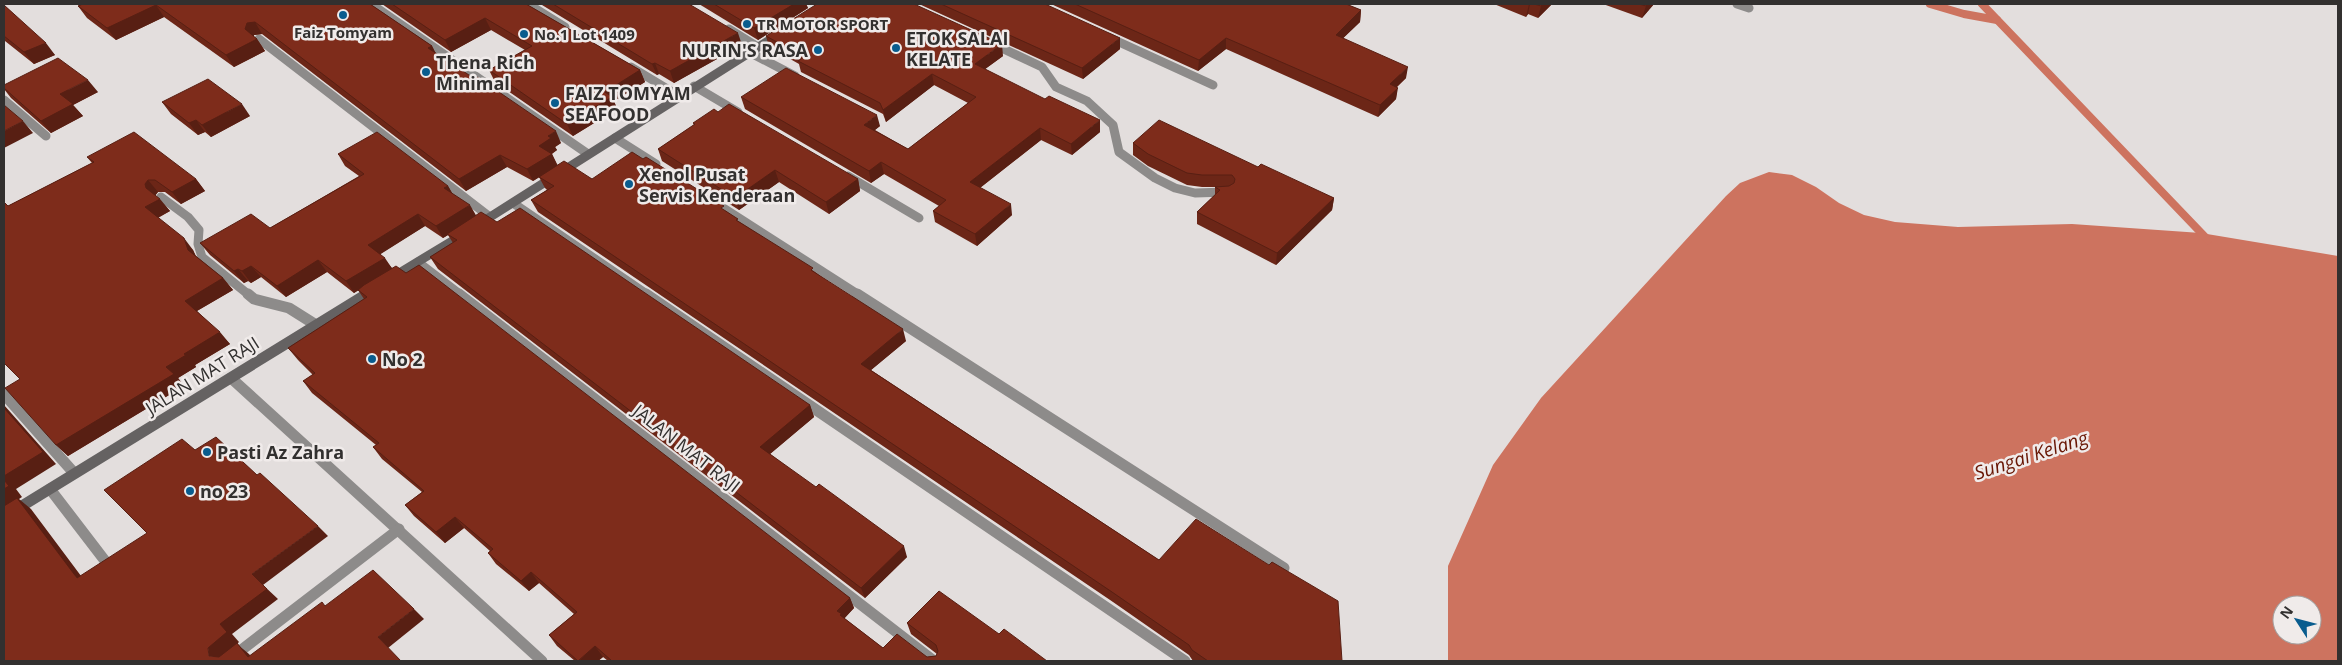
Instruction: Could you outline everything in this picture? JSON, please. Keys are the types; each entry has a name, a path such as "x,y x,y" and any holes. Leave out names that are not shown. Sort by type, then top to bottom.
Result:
{"street":[{"path":"371,4 588,154"},
{"path":"528,4 570,29"},
{"path":"1738,4 1749,8"},
{"path":"719,23 758,47"},
{"name":"JALAN MAT RAJI","path":"4,518 490,218 789,27"},
{"path":"1098,32 1213,85"},
{"path":"979,37 1042,67 1056,87 1087,101 1113,125 1119,152 1146,172 1182,190 1194,193 1228,192"},
{"path":"259,39 490,218"},
{"path":"749,52 801,80"},
{"path":"620,60 679,96"},
{"path":"694,86 744,116"},
{"path":"4,100 46,136"},
{"path":"614,138 665,170"},
{"path":"836,169 919,218"},
{"path":"161,197 188,217 199,230 198,244 202,257 254,299 289,308 316,325"},
{"path":"707,197 1284,568"},
{"path":"513,203 1185,661"},
{"name":"JALAN MAT RAJI","path":"418,262 934,661"},
{"path":"232,378 542,661"},
{"path":"4,394 74,474"},
{"path":"50,489 109,566"},
{"path":"227,661 399,529"}],"water":[{"name":"Sungai Kelang","path":"1769,172 1792,175 1816,187 1839,203 1864,215 1895,222 1958,227 2072,224 2201,233 2338,256 2338,661 1448,661 1448,566 1493,465 1541,398 1740,183"}],"building":[{"path":"83,4 370,4 432,46 428,48 475,79 477,77 556,131 548,136 551,138 539,146 552,154 527,169 500,155 459,179 255,22 247,23 245,29 257,39 226,55 156,5 107,28 78,6"},
{"path":"392,4 526,4 640,70 605,92 612,97 567,124 489,70 532,46 485,18 445,40"},
{"path":"553,4 689,4 738,33 670,71 655,63 652,64"},
{"name":"TR MOTOR SPORT","path":"714,4 794,4 754,28"},
{"path":"817,4 914,4 1002,44 975,64 1045,99 1049,96 1100,120 1071,144 1040,128 970,182 1011,204 975,234 933,211 946,200 881,162 869,171 741,97 786,68 877,115 864,125 908,149 976,97 932,74 883,110 880,103 798,61 804,57 766,36"},
{"path":"941,4 1045,4 1120,38 1082,68"},
{"path":"1075,4 1346,4 1361,10 1336,35 1408,67 1390,84 1398,88 1380,105 1226,38 1199,60"},
{"path":"4,5 46,43 24,52 4,36"},
{"path":"58,58 88,80 60,94 73,104 41,121 4,88 4,85"},
{"path":"208,79 242,104 202,125 196,120 189,123 162,102"},
{"path":"729,104 858,179 826,202 775,170 735,198 658,149 714,109 718,112"},
{"path":"4,105 23,121 4,131"},
{"path":"1159,120 1258,167 1261,164 1334,198 1277,253 1197,212 1220,190 1215,187 1229,186 1234,183 1235,179 1232,175 1187,173 1148,154 1133,143"},
{"path":"134,132 196,179 172,192 155,180 148,180 145,184 146,188 160,199 145,207 184,238 188,250 223,278 185,301 220,332 166,367 174,374 56,445 5,388 20,379 4,363 4,202 8,206 94,162 87,157"},
{"path":"377,132 448,186 444,188 470,205 436,226 418,214 368,245 385,258 346,281 318,260 277,286 251,266 242,271 238,269 234,271 200,243 251,214 270,228 364,174 338,154"},
{"path":"632,152 643,159 646,157 724,206 721,208 738,219 736,220 813,268 811,270 903,329 861,364 1159,560 1196,519 1269,565 1272,562 1338,601 1342,661 1208,661 1192,650 1189,645 1112,592 531,200 554,186 539,177 564,161 592,179"},
{"path":"520,208 810,405 760,447 816,487 819,484 904,546 861,588 430,257 457,240 447,234 481,212 497,222"},
{"path":"419,265 850,598 837,611 883,648 897,634 927,657 936,656 938,651 936,645 907,623 939,591 999,634 1004,629 1047,661 612,661 595,646 578,661 549,635 577,612 531,572 521,581 488,553 493,549 455,517 436,532 405,505 424,491 373,447 379,443 303,381 315,373 288,348 367,297 358,290 364,285 396,266 406,273"},
{"path":"4,408 43,452 4,476"},
{"path":"216,437 257,475 260,473 318,526 252,574 267,589 220,624 227,632 208,648 209,656 219,657 237,643 248,657 322,602 325,606 373,570 414,609 378,637 401,661 4,661 4,506 17,498 77,578 147,533 104,490 182,439 195,450"},
{"path":"4,480 9,486 4,489"}],"waterway":[{"path":"1930,4 1964,14 1997,20"},
{"path":"1982,4 2208,240"}],"place":[{"name":"Faiz Tomyam","path":"343,15"},
{"name":"TR MOTOR SPORT","path":"747,24"},
{"name":"No.1 Lot 1409","path":"524,34"},
{"name":"ETOK SALAI KELATE","path":"896,48"},
{"name":"NURIN'S RASA","path":"818,50"},
{"name":"Thena Rich Minimal","path":"426,72"},
{"name":"FAIZ TOMYAM SEAFOOD","path":"555,103"},
{"name":"Xenol Pusat Servis Kenderaan","path":"629,184"},
{"name":"No 2","path":"372,359"},
{"name":"Pasti Az Zahra","path":"207,452"},
{"name":"no 23","path":"190,491"}]}
